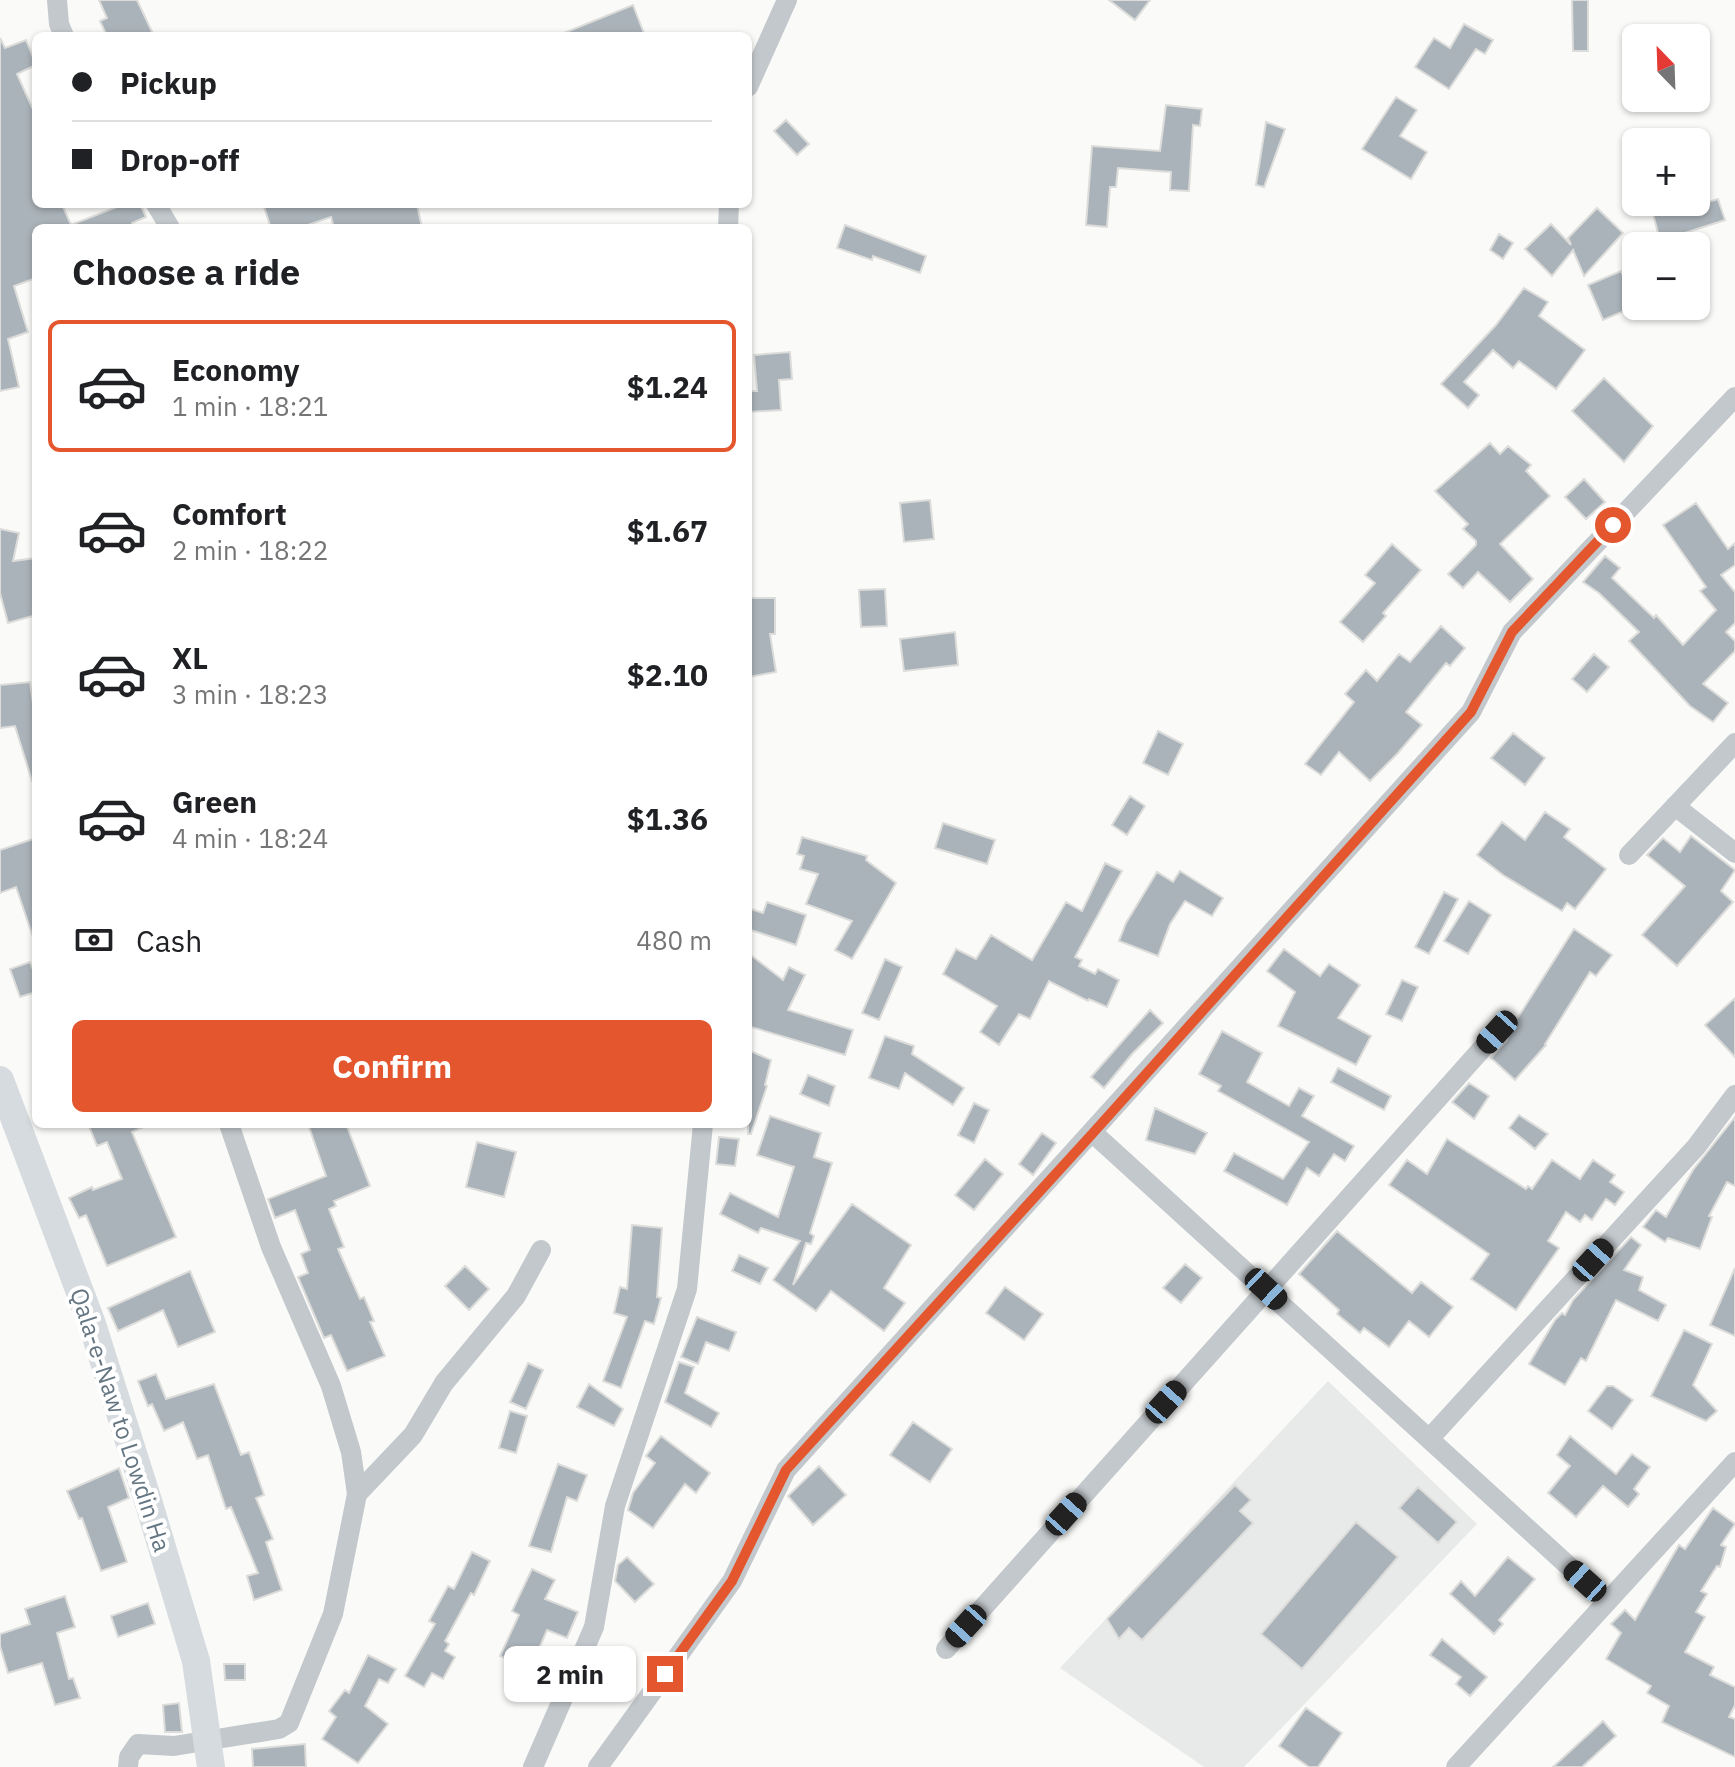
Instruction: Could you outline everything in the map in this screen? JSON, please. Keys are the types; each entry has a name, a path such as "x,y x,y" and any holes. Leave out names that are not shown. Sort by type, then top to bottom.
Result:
{"main road":[{"name":"Qala-e-Naw to Lowdin Ha","path":"0,1080 92,1324 149,1504 196,1661 209,1753"}],"street":[{"path":"57,0 62,32"},
{"path":"752,78 787,0"},
{"path":"598,1767 732,1581 786,1470 1471,712 1512,632 1735,397"},
{"path":"1629,855 1735,743"},
{"path":"1675,806 1735,853"},
{"path":"946,1649 1497,1032"},
{"path":"1429,1439 1696,1147 1735,1095"},
{"path":"128,1767 129,1757 138,1744 174,1746 209,1753 289,1723 333,1614 357,1494 351,1452 331,1386 271,1247 231,1128"},
{"path":"533,1767 594,1627 615,1506 687,1289 703,1128"},
{"path":"1093,1133 1607,1601"},
{"path":"357,1494 413,1435 444,1383 516,1296 541,1250"},
{"path":"1456,1767 1735,1462"}],"shaded area":[{"path":"1328,1381 1477,1524 1244,1767 1204,1767 1060,1668"}],"building":[{"path":"99,0 137,0 152,32 105,32 100,21 107,18"},
{"path":"1109,0 1150,0 1135,20"},
{"path":"1572,0 1588,0 1588,51 1573,51"},
{"path":"633,5 643,32 566,32"},
{"path":"1464,24 1493,40 1485,54 1476,49 1449,89 1415,67 1434,38 1450,48"},
{"path":"0,38 5,48 26,40 32,55 32,67 17,74 32,107 32,208 64,208 71,224 32,224 32,279 14,286 28,332 8,339 19,387 0,391"},
{"path":"1396,97 1417,110 1400,136 1427,152 1411,179 1362,149"},
{"path":"1166,105 1202,109 1200,126 1193,125 1189,191 1170,190 1171,172 1118,168 1116,187 1110,187 1107,227 1086,225 1092,146 1160,151"},
{"path":"786,120 809,144 797,155 774,131"},
{"path":"1266,122 1285,129 1264,187 1256,185"},
{"path":"1718,199 1725,220 1688,232 1658,232 1654,216 1710,216 1710,201"},
{"path":"114,208 142,208 146,217 132,223 74,224"},
{"path":"264,208 418,208 421,224 333,224 331,217 311,224 270,224"},
{"path":"1597,208 1622,232 1584,276 1573,250 1552,276 1525,249 1551,224 1571,245 1568,238"},
{"path":"845,225 926,256 920,273 873,256 872,260 837,248"},
{"path":"1499,234 1513,243 1503,259 1490,250"},
{"path":"1621,271 1622,312 1603,320 1588,285"},
{"path":"1524,288 1548,302 1539,316 1585,350 1556,389 1519,361 1513,368 1493,350 1464,382 1479,395 1468,408 1441,384 1496,325"},
{"path":"790,352 792,379 779,380 781,410 752,412 752,391 757,391 754,355"},
{"path":"1604,378 1653,426 1624,462 1572,411"},
{"path":"1490,443 1500,454 1508,446 1531,465 1526,471 1550,496 1500,544 1533,579 1510,602 1478,572 1463,588 1448,574 1476,545 1476,541 1463,529 1468,524 1435,491"},
{"path":"1584,479 1605,502 1586,519 1565,497"},
{"path":"930,500 934,539 904,542 900,503"},
{"path":"1696,503 1728,549 1735,543 1735,565 1721,575 1735,592 1735,623 1726,632 1735,641 1735,651 1703,684 1728,703 1713,722 1690,706 1629,641 1639,632 1599,593 1583,582 1605,556 1620,568 1612,578 1654,618 1656,615 1683,645 1716,610 1700,591 1706,587 1663,525"},
{"path":"0,529 19,533 13,561 32,559 32,616 8,623 0,593"},
{"path":"1392,544 1421,570 1383,613 1386,616 1363,642 1340,622 1375,583 1365,575"},
{"path":"885,589 887,626 861,627 859,590"},
{"path":"752,598 775,598 775,634 770,634 776,672 752,676"},
{"path":"1441,626 1465,648 1450,666 1446,663 1406,712 1422,725 1397,754 1370,781 1339,752 1321,775 1305,764 1354,702 1345,694 1366,670 1377,681 1399,654 1410,662"},
{"path":"955,632 958,665 904,671 900,639"},
{"path":"1594,654 1609,667 1587,692 1572,679"},
{"path":"30,682 32,781 15,726 0,728 0,685"},
{"path":"1158,731 1183,744 1168,775 1143,763"},
{"path":"1513,733 1545,758 1525,785 1491,758"},
{"path":"1130,796 1145,806 1127,835 1112,825"},
{"path":"1545,812 1570,829 1564,837 1606,869 1575,909 1567,903 1562,911 1477,855 1502,822 1525,840"},
{"path":"943,823 995,840 987,864 935,848"},
{"path":"1691,836 1735,870 1721,891 1733,902 1677,966 1642,935 1685,886 1647,855 1663,838 1680,852"},
{"path":"802,837 867,856 866,860 896,883 852,959 835,950 852,921 806,904 818,874 800,869 804,856 797,854"},
{"path":"32,839 32,934 16,887 0,893 0,850"},
{"path":"1105,863 1122,871 1075,957 1082,960 1079,966 1095,974 1098,969 1119,980 1107,1007 1049,981 1030,1019 1019,1014 999,1045 980,1032 997,1006 943,974 956,949 976,959 991,935 1032,960 1066,902 1082,911"},
{"path":"1180,871 1223,898 1212,916 1185,901 1170,924 1158,956 1119,941 1126,923 1157,872 1173,882"},
{"path":"1444,892 1458,899 1429,954 1415,947"},
{"path":"1469,901 1491,915 1468,954 1444,941"},
{"path":"767,902 806,915 796,945 752,930 752,909 763,913"},
{"path":"1574,929 1612,955 1596,976 1590,972 1546,1045 1515,1080 1491,1058 1507,1040 1510,1030"},
{"path":"1284,949 1320,976 1329,964 1360,985 1338,1018 1371,1036 1356,1065 1278,1026 1295,992 1267,971"},
{"path":"752,956 783,980 789,967 805,975 788,1010 853,1030 845,1055 752,1027"},
{"path":"885,959 902,967 879,1020 862,1013"},
{"path":"30,962 32,993 20,997 10,969"},
{"path":"1402,980 1418,987 1402,1021 1386,1014"},
{"path":"1735,998 1735,1057 1705,1025"},
{"path":"1150,1010 1163,1023 1104,1088 1091,1077"},
{"path":"1222,1031 1262,1053 1247,1082 1289,1106 1299,1088 1314,1096 1302,1116 1354,1146 1345,1161 1334,1154 1319,1176 1307,1168 1287,1205 1224,1171 1234,1153 1283,1179 1309,1142 1218,1091 1221,1086 1199,1074"},
{"path":"885,1036 914,1046 912,1054 964,1088 953,1105 905,1073 899,1089 869,1078"},
{"path":"752,1052 771,1060 767,1086 751,1134 748,1134 748,1128 752,1128"},
{"path":"1338,1068 1391,1096 1384,1110 1331,1082"},
{"path":"808,1075 835,1086 829,1106 800,1094"},
{"path":"1469,1083 1489,1096 1474,1119 1452,1102"},
{"path":"974,1103 989,1110 974,1143 958,1135"},
{"path":"1155,1108 1207,1133 1195,1154 1146,1140"},
{"path":"1519,1115 1548,1134 1535,1149 1509,1128"},
{"path":"770,1116 821,1133 814,1157 832,1163 810,1233 814,1236 811,1244 806,1243 793,1285 852,1204 911,1245 884,1288 905,1303 884,1331 831,1291 816,1311 773,1280 800,1241 761,1228 758,1233 720,1214 730,1193 778,1217 794,1167 757,1155"},
{"path":"1735,1117 1735,1186 1727,1182 1709,1216 1712,1217 1700,1249 1668,1238 1665,1242 1643,1227 1656,1210 1666,1217 1693,1170"},
{"path":"90,1128 141,1128 132,1132 176,1237 107,1266 86,1215 79,1218 69,1198 92,1187 93,1190 122,1179 107,1142 97,1146"},
{"path":"309,1128 348,1128 370,1186 334,1201 336,1206 329,1209 344,1247 338,1249 360,1299 364,1297 374,1321 370,1322 385,1356 347,1371 331,1335 324,1338 298,1277 308,1273 301,1254 310,1250 295,1210 275,1218 268,1199 326,1176"},
{"path":"1042,1133 1056,1143 1033,1175 1019,1164"},
{"path":"719,1137 739,1139 735,1166 716,1164"},
{"path":"1447,1139 1526,1189 1528,1186 1532,1189 1552,1160 1580,1179 1593,1160 1615,1175 1610,1182 1624,1192 1615,1205 1606,1199 1592,1220 1585,1215 1580,1222 1566,1212 1548,1241 1559,1248 1516,1310 1471,1279 1489,1254 1389,1185 1407,1160 1427,1174"},
{"path":"477,1142 516,1152 504,1197 466,1187"},
{"path":"985,1159 1003,1174 974,1210 955,1195"},
{"path":"632,1225 662,1228 657,1297 661,1298 654,1324 645,1321 621,1388 603,1381 627,1317 614,1313 620,1287 627,1289"},
{"path":"1337,1231 1412,1293 1421,1282 1453,1307 1429,1337 1409,1321 1389,1347 1364,1328 1360,1333 1299,1274"},
{"path":"1631,1237 1641,1245 1624,1270 1643,1277 1639,1290 1666,1305 1658,1321 1616,1300 1586,1361 1581,1358 1565,1385 1529,1364 1555,1320 1562,1313 1565,1315 1573,1300"},
{"path":"739,1255 768,1268 760,1284 732,1271"},
{"path":"1185,1264 1202,1278 1181,1303 1163,1288"},
{"path":"465,1266 489,1289 469,1310 445,1286"},
{"path":"1735,1268 1735,1336 1710,1325"},
{"path":"190,1271 215,1332 178,1347 163,1310 118,1331 108,1308"},
{"path":"1005,1287 1043,1314 1024,1340 986,1313"},
{"path":"697,1317 736,1332 729,1351 706,1342 698,1364 681,1357"},
{"path":"1684,1330 1712,1344 1693,1385 1717,1411 1706,1421 1651,1396"},
{"path":"679,1362 694,1367 685,1393 719,1413 711,1427 665,1402"},
{"path":"528,1363 543,1370 526,1409 510,1402"},
{"path":"156,1374 166,1399 214,1384 241,1455 249,1452 264,1495 256,1498 273,1539 266,1542 282,1590 254,1600 247,1576 258,1573 231,1507 226,1509 208,1455 197,1459 183,1422 164,1431 152,1404 148,1406 138,1381"},
{"path":"589,1384 623,1409 614,1426 577,1407"},
{"path":"1607,1386 1613,1386 1633,1400 1612,1429 1588,1411"},
{"path":"510,1411 527,1416 516,1453 499,1448"},
{"path":"913,1422 952,1449 930,1482 890,1455"},
{"path":"661,1436 710,1473 696,1493 685,1484 653,1528 628,1510 633,1493 655,1463 646,1456"},
{"path":"1570,1436 1616,1474 1632,1454 1650,1467 1634,1489 1639,1494 1628,1507 1603,1486 1576,1517 1548,1493 1570,1466 1557,1455"},
{"path":"558,1464 587,1475 577,1501 567,1497 551,1552 529,1546"},
{"path":"819,1466 846,1495 813,1525 788,1496"},
{"path":"119,1468 129,1498 108,1507 127,1562 101,1571 82,1518 79,1519 67,1491"},
{"path":"1235,1485 1251,1500 1240,1511 1253,1523 1142,1640 1129,1628 1119,1639 1107,1619"},
{"path":"1418,1487 1457,1522 1438,1543 1399,1508"},
{"path":"1713,1508 1735,1524 1721,1545 1726,1547 1720,1567 1717,1566 1701,1591 1707,1594 1696,1612 1705,1617 1685,1652 1714,1667 1710,1675 1735,1687 1735,1705 1729,1717 1735,1719 1735,1757 1662,1722 1669,1706 1647,1693 1651,1686 1606,1659 1621,1633 1611,1624 1625,1610 1635,1620 1679,1545 1685,1549"},
{"path":"1356,1522 1398,1557 1302,1669 1261,1634"},
{"path":"472,1552 490,1561 474,1595 471,1593 445,1641 449,1644 445,1651 455,1657 443,1679 432,1673 424,1687 405,1676 435,1624 429,1621 448,1586 454,1589"},
{"path":"627,1557 654,1584 635,1602 615,1581 618,1565"},
{"path":"1508,1557 1535,1579 1499,1620 1503,1624 1494,1634 1450,1594 1461,1581 1475,1596"},
{"path":"532,1569 555,1580 545,1599 578,1612 567,1638 547,1630 530,1670 500,1656 519,1615 512,1611"},
{"path":"65,1596 75,1627 57,1633 69,1679 73,1678 80,1698 55,1705 42,1663 8,1673 0,1646 0,1634 30,1624 25,1609"},
{"path":"148,1603 155,1624 118,1637 111,1616"},
{"path":"1442,1639 1487,1677 1470,1696 1456,1684 1461,1677 1430,1655"},
{"path":"368,1655 396,1669 388,1683 379,1679 365,1706 388,1724 358,1763 322,1739 336,1717 329,1711 345,1690 349,1693"},
{"path":"224,1664 245,1664 245,1680 225,1680"},
{"path":"179,1703 182,1732 165,1732 163,1705"},
{"path":"1306,1708 1342,1733 1318,1767 1309,1767 1279,1746"},
{"path":"1603,1721 1616,1736 1582,1767 1553,1767"},
{"path":"305,1744 306,1767 253,1767 252,1749"}],"route":[{"path":"665,1674 732,1581 786,1470 1471,712 1512,632 1613,525"}]}
